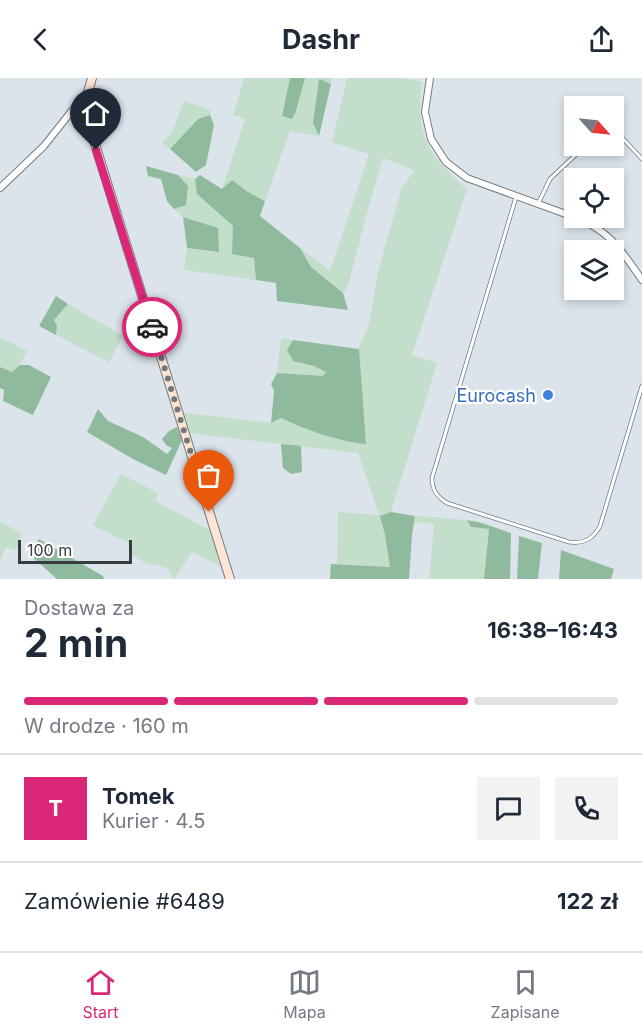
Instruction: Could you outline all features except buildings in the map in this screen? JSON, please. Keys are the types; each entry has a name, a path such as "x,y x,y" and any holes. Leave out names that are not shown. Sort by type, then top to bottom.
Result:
{"street":[{"path":"92,78 86,99 86,115 230,579"},
{"path":"430,78 424,112 431,139 452,168 467,178 564,213"},
{"path":"0,188 44,146 78,103 86,99"},
{"path":"598,228 610,236 642,280"}],"lane":[{"path":"624,140 642,159"},
{"path":"537,204 550,179 574,156"},
{"path":"516,197 432,478 432,486 436,493 447,503 569,542 576,543 591,539 600,526 642,386"}],"green space":[{"path":"244,78 290,78 282,115 296,111 305,78 332,78 331,84 319,80 313,122 319,136 290,131 265,201 232,180 222,189 245,119 233,115"},
{"path":"290,78 305,78 292,119 282,116"},
{"path":"347,78 401,78 422,82 421,116 427,143 443,165 467,189 412,355 437,363 391,512 380,516 390,567 337,564 338,512 379,515 358,453 189,433 182,414 271,423 281,418 293,424 360,376 359,347 369,325 378,272 402,187 415,170 383,158 348,286 343,293 311,267 300,248 330,271 369,154 332,142"},
{"path":"319,79 331,84 319,136 313,123"},
{"path":"184,101 211,110 210,115 198,119 170,149 162,143 172,132"},
{"path":"210,115 214,125 206,165 196,172 170,149 198,119"},
{"path":"146,166 178,175 188,186 186,205 174,209 167,201 161,179 148,176"},
{"path":"178,175 195,179 197,194 233,226 254,258 256,280 184,270 187,248 218,252 218,228 183,217 174,209 186,205 188,186"},
{"path":"200,175 222,189 232,180 265,201 260,216 300,248 311,267 343,293 348,310 277,301 276,283 256,280 254,258 232,254 233,226 197,194 195,179"},
{"path":"183,217 218,228 219,252 187,248"},
{"path":"56,296 68,304 54,320 57,326 56,335 39,326"},
{"path":"68,304 123,336 109,362 56,335 57,326 54,320"},
{"path":"0,337 27,351 20,365 12,372 0,367"},
{"path":"281,338 293,340 287,350 300,363 326,372 324,376 277,373"},
{"path":"293,340 359,349 366,444 322,434 281,418 271,423 274,391 271,384 277,373 323,376 326,372 314,366 293,361 287,350"},
{"path":"20,365 29,365 51,377 33,415 3,401 4,390 0,388 0,367 12,372"},
{"path":"98,409 108,421 143,437 167,454 172,448 162,439 169,431 177,427 182,440 166,475 87,432"},
{"path":"281,444 301,446 302,472 291,474 283,468"},
{"path":"121,474 158,493 156,501 211,531 221,567 192,552 174,579 167,568 146,563 130,554 132,545 93,525"},
{"path":"391,512 415,516 409,579 330,579 331,564 390,567 380,516"},
{"path":"415,516 467,520 471,527 489,529 484,579 429,579 434,524 418,522 414,525"},
{"path":"467,520 511,533 510,579 484,579 489,529 471,527"},
{"path":"0,521 22,534 16,550 6,547 0,561"},
{"path":"519,536 542,543 538,579 517,579"},
{"path":"39,539 103,576 104,579 57,579 30,555"},
{"path":"561,550 614,569 611,579 559,579"}],"way so far":[{"path":"152,327 209,512"}],"place":[{"name":"Eurocash","path":"548,395"}],"route":[{"path":"96,150 152,327"}]}
